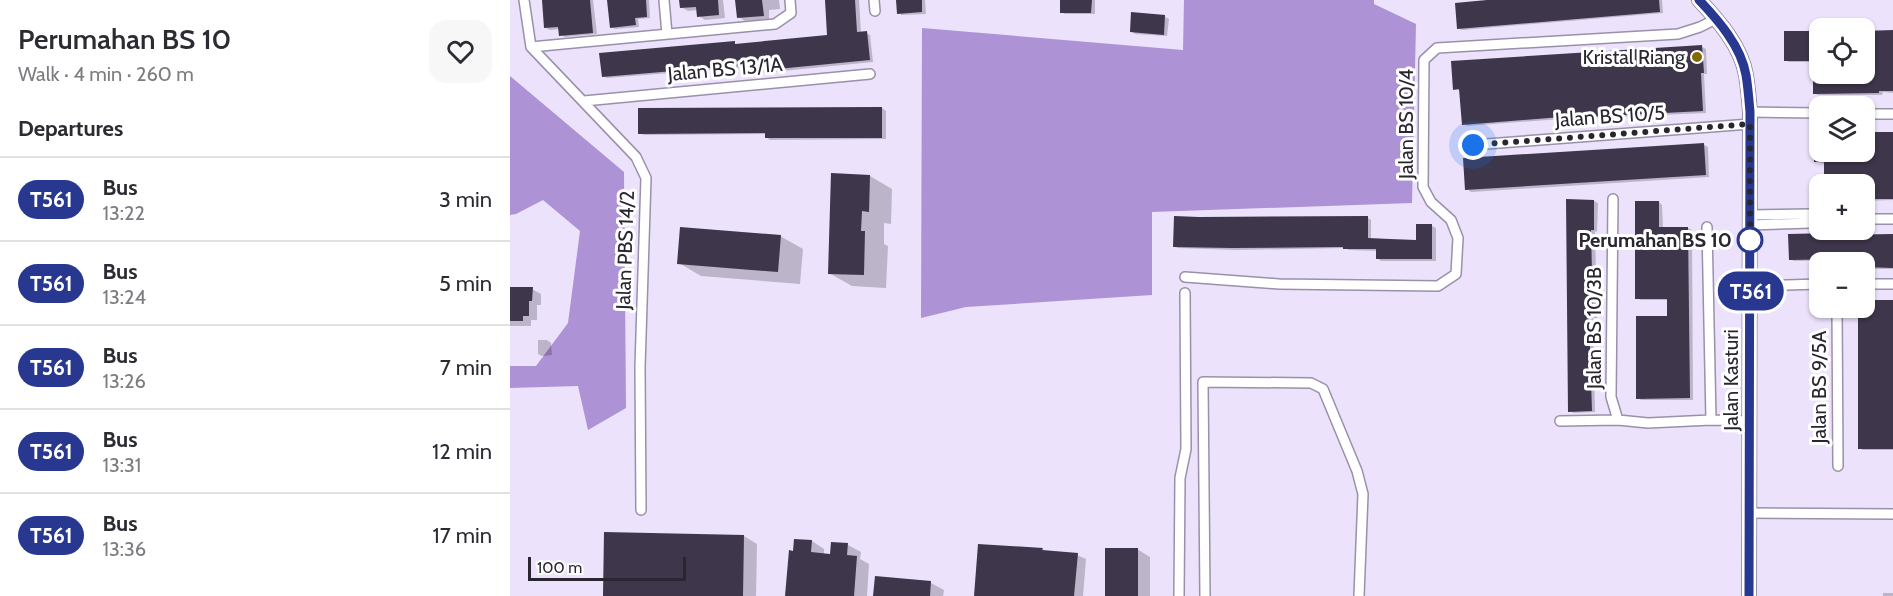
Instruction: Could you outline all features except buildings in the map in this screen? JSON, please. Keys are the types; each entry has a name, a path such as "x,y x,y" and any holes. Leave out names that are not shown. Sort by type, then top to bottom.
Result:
{"street":[{"path":"524,0 531,47 775,24 791,13 790,0"},
{"path":"664,0 667,34"},
{"path":"874,0 875,11"},
{"name":"Jalan Kasturi","path":"1699,0 1716,19 1736,50 1746,72 1750,118 1749,596"},
{"name":"Jalan BS 10/4","path":"1185,278 1279,284 1438,286 1456,274 1458,238 1451,220 1431,202 1423,187 1424,60 1437,48 1678,34 1716,19"},
{"name":"Jalan PBS 14/2","path":"531,47 636,157 646,178 640,367 641,510"},
{"name":"Jalan BS 13/1A","path":"584,101 870,74"},
{"name":"Jalan BS 10/5","path":"1473,145 1809,114"},
{"path":"1875,114 1893,114"},
{"name":"Jalan BS 10/3B","path":"1613,199 1611,397 1618,420"},
{"path":"1750,220 1809,214"},
{"path":"1875,219 1893,219"},
{"path":"1707,227 1711,420"},
{"path":"1751,286 1809,284"},
{"path":"1875,284 1893,284"},
{"path":"1179,596 1180,478 1186,449 1185,293"},
{"name":"Jalan BS 9/5A","path":"1837,318 1838,466"},
{"path":"1205,596 1203,382 1311,383 1323,389 1357,471 1363,494 1359,596"},
{"path":"1560,422 1750,421"},
{"path":"1749,513 1893,514"}],"shaded area":[{"path":"1184,0 1374,0 1374,4 1416,24 1412,203 1152,212 1152,295 966,307 921,318 922,28 1183,50"},
{"path":"510,76 624,172 626,408 588,430 578,386 510,388 510,366 536,366 568,323 580,231 543,200 510,215"}],"bus line":[{"name":"T561","path":"1699,0 1716,19 1736,50 1746,72 1750,112 1749,596"}],"place":[{"name":"Kristal Riang","path":"1697,57"},
{"name":"Perumahan BS 10","path":"1750,240"}],"route":[{"path":"1473,145 1750,124 1750,245 1750,240"}]}
